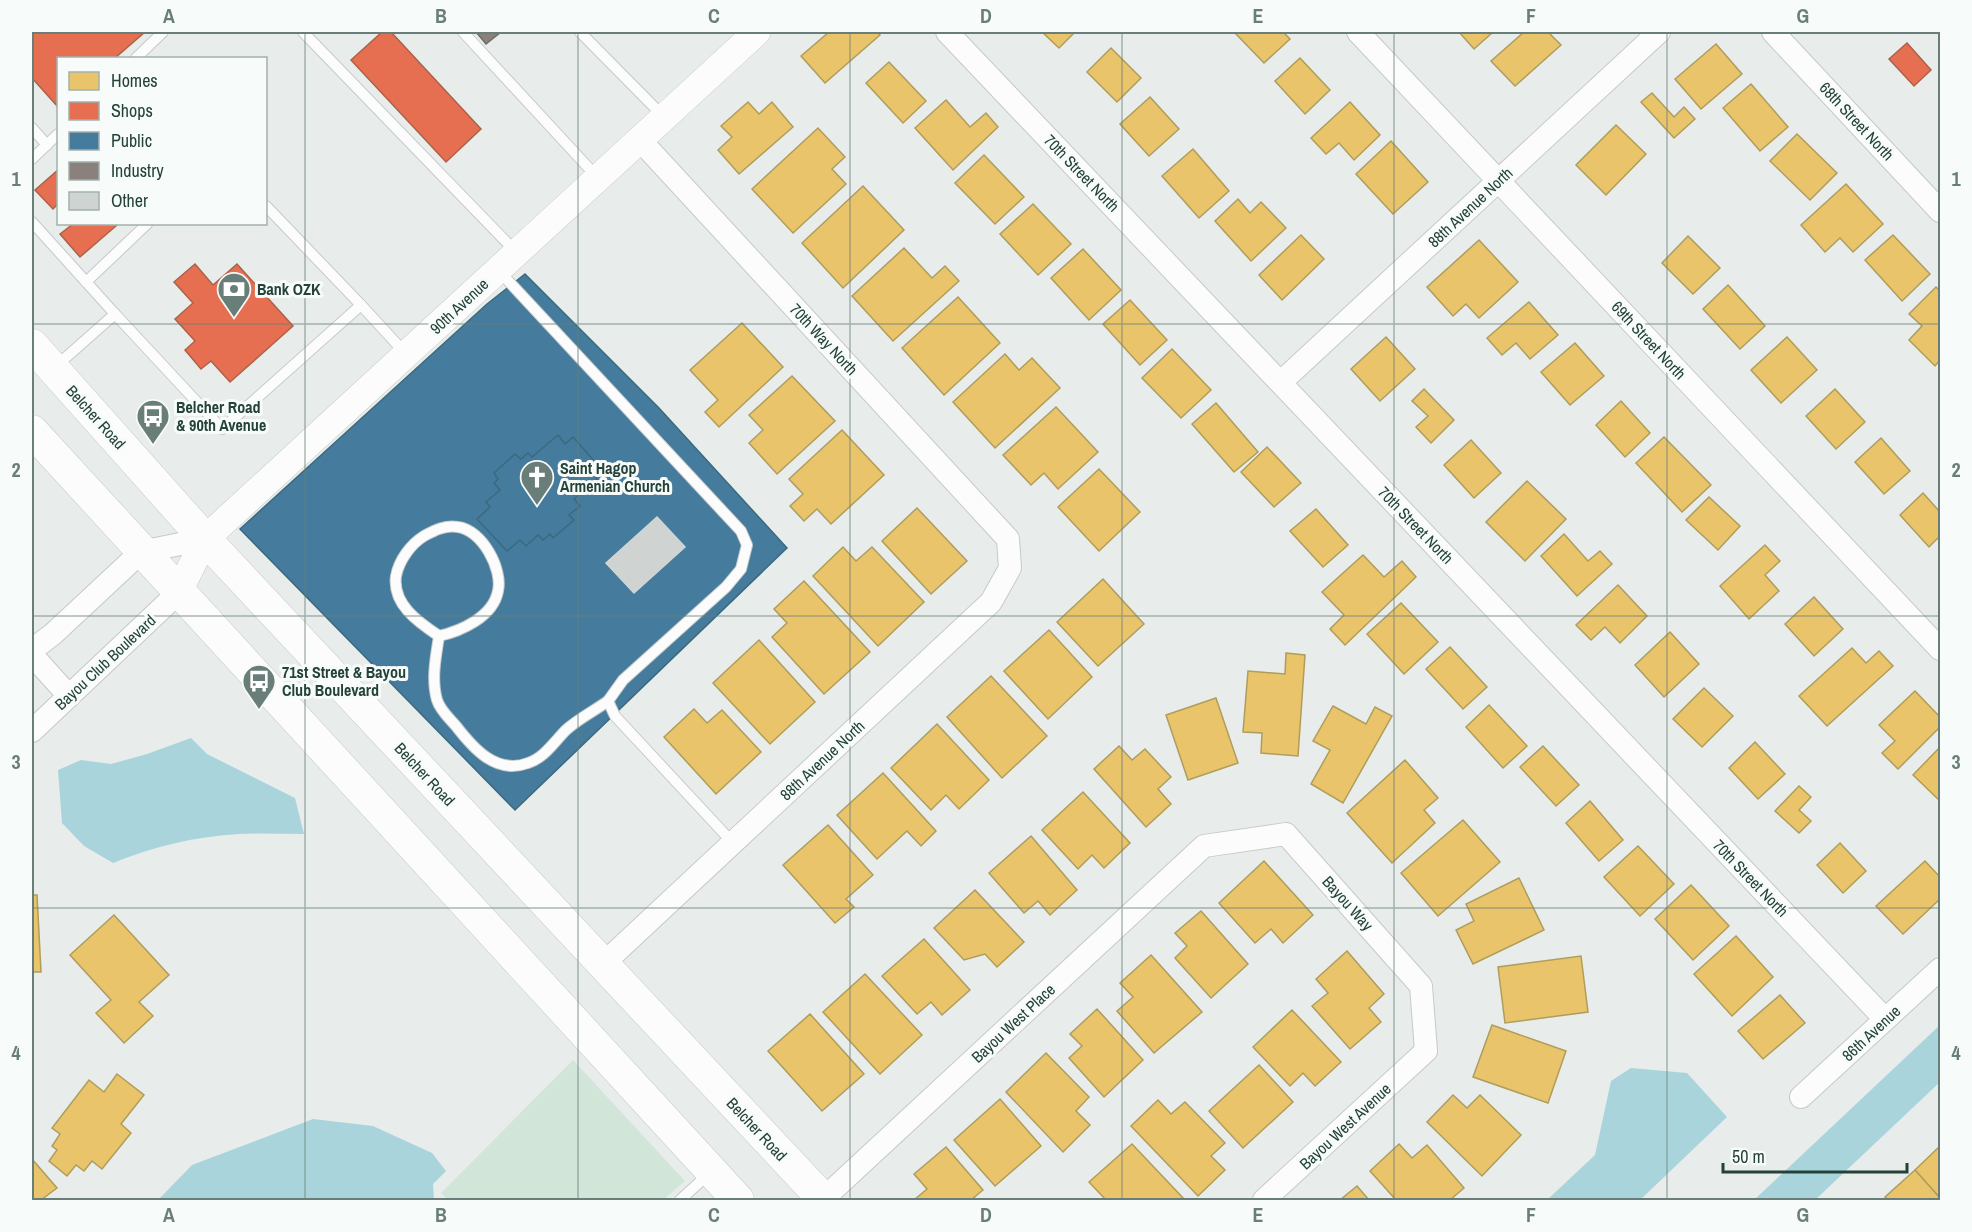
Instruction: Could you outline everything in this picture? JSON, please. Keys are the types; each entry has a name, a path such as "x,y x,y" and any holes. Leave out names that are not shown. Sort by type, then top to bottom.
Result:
{"main road":[{"name":"Belcher Road","path":"32,345 205,539 823,1200"},
{"path":"32,431 178,593 738,1200"}],"street":[{"name":"90th Avenue","path":"178,593 205,539 758,32"},
{"name":"70th Street North","path":"947,32 1886,1019"},
{"name":"69th Street North","path":"1358,32 1941,649"},
{"name":"88th Avenue North","path":"1281,382 1659,32"},
{"name":"68th Street North","path":"1773,32 1941,211"},
{"name":"70th Way North","path":"640,140 1008,539"},
{"path":"32,650 53,634 141,552 205,539"},
{"name":"88th Avenue North","path":"603,964 991,602 1010,568 1008,539"},
{"name":"Bayou Club Boulevard","path":"32,731 178,593"},
{"path":"32,655 69,696"},
{"name":"Bayou Way","path":"1204,846 1286,834 1421,986 1426,1051"},
{"name":"Bayou West Place","path":"823,1200 1204,846"},
{"name":"86th Avenue","path":"1801,1097 1941,969"},
{"name":"Bayou West Avenue","path":"1264,1200 1426,1051"}],"lane":[{"path":"137,57 163,32"},
{"path":"303,32 741,531 747,545 741,569 726,587 623,680 608,701 567,729 536,760 525,765 509,766 492,762 475,750 442,711 437,700 434,674 439,636"},
{"path":"463,32 599,178"},
{"path":"580,32 664,117"},
{"path":"32,128 47,145"},
{"path":"32,159 57,135"},
{"path":"267,207 406,354"},
{"path":"32,222 222,429 361,305"},
{"path":"86,282 146,225"},
{"path":"53,369 115,314"},
{"path":"459,527 476,534 494,560 498,591 490,607 474,621 456,632 439,636 407,611 399,599 396,578 401,560 418,540 439,528 459,527"},
{"path":"608,701 615,716 733,843"},
{"path":"680,1200 711,1172"}],"green space":[{"path":"573,1060 685,1181 663,1200 448,1200 441,1193"}],"water":[{"path":"191,738 207,754 295,798 304,834 207,837 159,847 113,863 84,846 62,823 58,770 81,760 111,764"},
{"path":"1940,1025 1940,1082 1815,1200 1754,1200"},
{"path":"1631,1068 1687,1073 1727,1117 1640,1200 1547,1200 1595,1155 1611,1081"},
{"path":"313,1119 373,1126 432,1153 446,1171 433,1184 434,1200 158,1200 192,1165"}],"building: Homes":[{"path":"829,32 877,32 880,35 825,83 801,56"},
{"path":"1042,32 1075,32 1059,48"},
{"path":"1236,32 1283,32 1290,39 1264,63"},
{"path":"1459,32 1493,32 1474,49"},
{"path":"1524,32 1548,32 1561,45 1515,86 1491,61"},
{"path":"1716,44 1742,74 1701,109 1675,79"},
{"path":"1111,48 1141,78 1117,102 1087,72"},
{"path":"1300,58 1330,90 1305,114 1275,81"},
{"path":"889,62 926,101 903,123 866,83"},
{"path":"1751,84 1788,127 1760,151 1723,108"},
{"path":"1652,93 1674,117 1684,107 1695,119 1674,138 1641,102"},
{"path":"1150,97 1179,129 1149,156 1120,124"},
{"path":"946,100 970,127 986,113 998,127 953,170 915,128"},
{"path":"748,102 759,114 772,102 793,127 739,174 718,150 732,137 721,126"},
{"path":"1350,102 1380,135 1354,160 1339,143 1326,154 1311,138"},
{"path":"1616,125 1646,154 1606,195 1576,165"},
{"path":"818,128 845,157 832,169 846,184 793,233 752,189"},
{"path":"1797,134 1837,173 1810,200 1770,161"},
{"path":"1391,141 1428,182 1393,214 1356,174"},
{"path":"1193,149 1229,191 1199,218 1162,176"},
{"path":"984,155 1024,197 995,224 955,183"},
{"path":"1846,184 1883,224 1853,252 1840,238 1825,252 1801,225"},
{"path":"863,186 904,230 843,288 802,243"},
{"path":"1238,199 1250,213 1261,202 1286,228 1251,261 1215,221"},
{"path":"1033,204 1071,244 1038,275 1000,234"},
{"path":"1301,235 1324,259 1282,300 1259,275"},
{"path":"1893,235 1930,274 1902,301 1865,260"},
{"path":"1688,236 1720,268 1693,294 1662,263"},
{"path":"1479,240 1518,282 1479,318 1466,304 1453,316 1427,287"},
{"path":"904,248 932,278 945,266 959,281 893,341 852,296"},
{"path":"1083,249 1121,290 1089,320 1051,278"},
{"path":"1728,285 1765,326 1740,349 1703,309"},
{"path":"1936,287 1940,291 1940,360 1935,366 1909,340 1922,326 1909,314"},
{"path":"958,297 1000,343 944,395 902,348"},
{"path":"1130,300 1167,340 1140,365 1103,324"},
{"path":"1529,302 1558,335 1530,359 1516,343 1502,355 1487,338"},
{"path":"742,323 783,367 719,427 705,412 718,400 690,370"},
{"path":"1386,337 1415,369 1380,401 1351,369"},
{"path":"1787,337 1817,370 1781,403 1751,370"},
{"path":"1575,343 1604,376 1570,405 1541,372"},
{"path":"1172,349 1211,390 1181,418 1142,378"},
{"path":"1005,354 1019,370 1032,358 1060,388 995,448 953,402"},
{"path":"792,376 835,421 777,474 749,443 763,430 749,415"},
{"path":"1424,389 1454,420 1431,443 1416,427 1428,416 1412,401"},
{"path":"1835,389 1865,422 1836,449 1806,416"},
{"path":"1621,401 1650,433 1625,457 1596,425"},
{"path":"1216,403 1258,452 1234,472 1192,424"},
{"path":"1056,407 1098,452 1058,489 1044,473 1031,485 1003,455"},
{"path":"842,430 884,475 831,524 817,509 804,521 790,506 803,494 789,479"},
{"path":"1664,437 1711,485 1682,512 1636,463"},
{"path":"1881,438 1910,471 1884,494 1855,462"},
{"path":"1471,440 1501,473 1474,498 1444,465"},
{"path":"1267,447 1301,483 1274,507 1241,472"},
{"path":"1099,469 1140,512 1099,551 1058,507"},
{"path":"1527,481 1566,519 1525,561 1486,522"},
{"path":"1923,493 1940,512 1940,536 1929,547 1900,515"},
{"path":"1709,497 1740,526 1718,550 1686,520"},
{"path":"917,508 967,561 931,594 882,541"},
{"path":"1316,509 1348,545 1323,567 1290,531"},
{"path":"1564,534 1588,561 1600,551 1612,564 1577,596 1541,556"},
{"path":"1765,545 1780,561 1765,575 1779,591 1749,619 1720,586"},
{"path":"843,547 856,561 872,547 924,602 878,646 813,576"},
{"path":"1363,555 1384,577 1402,561 1416,577 1345,645 1330,629 1344,615 1322,592"},
{"path":"1103,579 1144,624 1098,666 1057,622"},
{"path":"804,581 870,652 824,694 772,637 787,623 774,609"},
{"path":"1618,585 1647,616 1620,643 1605,627 1591,640 1576,625"},
{"path":"1814,597 1843,629 1814,656 1785,624"},
{"path":"1401,603 1438,642 1404,674 1367,634"},
{"path":"1049,630 1092,677 1048,719 1004,671"},
{"path":"1670,632 1699,664 1664,697 1635,665"},
{"path":"759,640 815,702 770,744 713,683"},
{"path":"1450,647 1487,687 1463,709 1426,669"},
{"path":"1852,648 1866,663 1879,651 1893,666 1827,726 1799,696"},
{"path":"1286,653 1305,655 1298,756 1261,753 1262,733 1243,732 1248,671 1285,674"},
{"path":"991,676 1047,736 1002,778 947,717"},
{"path":"1704,688 1733,716 1702,747 1673,719"},
{"path":"1915,691 1940,717 1940,727 1898,769 1882,753 1895,741 1879,725"},
{"path":"1216,698 1238,763 1188,780 1166,715"},
{"path":"1489,705 1527,746 1503,768 1466,727"},
{"path":"1333,706 1366,724 1375,707 1392,716 1343,803 1311,784 1330,750 1313,741"},
{"path":"694,709 707,723 722,710 761,752 716,794 664,737"},
{"path":"937,724 989,780 959,809 946,795 931,810 891,768"},
{"path":"1755,742 1785,774 1758,799 1729,768"},
{"path":"1119,746 1132,760 1145,749 1171,777 1158,789 1171,804 1146,827 1094,769"},
{"path":"1543,746 1579,785 1556,806 1520,767"},
{"path":"1940,747 1940,801 1913,775"},
{"path":"1405,760 1438,798 1424,810 1435,823 1392,863 1347,813"},
{"path":"883,773 936,831 921,846 907,831 877,859 837,815"},
{"path":"1799,786 1811,797 1799,810 1811,821 1799,833 1775,811"},
{"path":"1083,792 1130,843 1104,868 1092,855 1078,869 1042,830"},
{"path":"1590,801 1623,840 1599,861 1566,823"},
{"path":"1463,820 1500,862 1438,916 1401,873"},
{"path":"828,825 873,875 846,899 854,907 835,923 783,865"},
{"path":"1031,836 1077,890 1050,915 1038,901 1024,913 989,873"},
{"path":"1840,843 1866,871 1843,893 1817,865"},
{"path":"1638,846 1674,884 1640,916 1604,877"},
{"path":"1264,861 1313,915 1283,943 1271,929 1255,943 1219,903"},
{"path":"1925,861 1940,877 1940,899 1903,934 1876,906"},
{"path":"1519,878 1544,930 1473,964 1456,930 1474,921 1466,904"},
{"path":"1691,885 1729,926 1693,960 1655,919"},
{"path":"975,890 1024,942 997,967 985,954 964,960 934,928"},
{"path":"32,895 37,895 41,972 32,972"},
{"path":"1201,911 1248,964 1211,998 1175,958 1187,946 1175,933"},
{"path":"114,915 169,975 139,1002 153,1016 124,1043 96,1013 111,1000 70,955"},
{"path":"1736,936 1773,977 1732,1016 1694,974"},
{"path":"924,939 970,990 942,1015 931,1002 917,1014 882,976"},
{"path":"1347,951 1384,994 1369,1008 1381,1022 1350,1049 1312,1006 1328,993 1316,979"},
{"path":"1151,955 1202,1012 1154,1053 1117,1011 1133,997 1120,983"},
{"path":"1581,956 1588,1012 1505,1023 1498,967"},
{"path":"865,974 922,1035 880,1074 823,1012"},
{"path":"1780,995 1805,1023 1763,1059 1738,1031"},
{"path":"1097,1009 1143,1060 1104,1097 1069,1058 1082,1046 1070,1034"},
{"path":"1292,1010 1341,1062 1315,1086 1303,1073 1290,1086 1253,1047"},
{"path":"810,1014 864,1074 822,1111 768,1051"},
{"path":"1492,1025 1566,1051 1548,1103 1473,1077"},
{"path":"1046,1053 1089,1097 1076,1111 1090,1125 1063,1152 1006,1092"},
{"path":"1259,1065 1293,1102 1243,1148 1209,1111"},
{"path":"117,1074 144,1095 121,1124 131,1133 102,1169 92,1161 84,1171 76,1165 67,1176 49,1161 57,1150 52,1146 60,1134 52,1128 89,1080 104,1092"},
{"path":"1453,1095 1467,1108 1480,1095 1521,1135 1482,1176 1427,1122"},
{"path":"1000,1099 1041,1146 995,1186 954,1140"},
{"path":"1158,1100 1171,1114 1185,1102 1225,1143 1211,1156 1225,1170 1198,1196 1131,1126"},
{"path":"1132,1144 1185,1200 1106,1200 1089,1182"},
{"path":"1399,1144 1412,1158 1427,1145 1464,1188 1450,1200 1396,1200 1370,1171"},
{"path":"1940,1146 1940,1198 1915,1170"},
{"path":"946,1147 983,1190 971,1200 914,1200 927,1189 914,1174"},
{"path":"32,1159 57,1188 41,1200 32,1200"},
{"path":"1915,1170 1940,1200 1889,1200 1885,1197"},
{"path":"1357,1186 1369,1200 1340,1200"}],"building: Shops":[{"path":"32,32 145,32 116,57 57,57 57,106 32,78"},
{"path":"382,32 391,32 481,129 446,162 351,60"},
{"path":"1907,43 1931,70 1914,86 1889,59"},
{"path":"57,171 57,205 53,209 35,190"},
{"path":"72,225 117,225 80,257 60,234"},
{"path":"195,264 213,285 237,264 293,326 230,382 211,361 201,369 185,350 195,341 175,319 193,303 174,282"}],"building: Public":[{"path":"525,274 659,408 787,548 515,810 240,529 487,304"},
{"path":"558,435 565,444 573,437 596,463 588,470 597,479 574,499 580,506 569,515 574,520 553,538 550,534 543,540 538,535 526,546 520,540 507,551 477,519 490,507 486,502 500,490 494,483 498,479 494,473 515,454 521,459 528,453 532,457"}],"building: Industry":[{"path":"476,32 501,32 486,44"}],"building: Other":[{"path":"657,517 685,547 634,593 606,563"}],"place":[{"name":"Bank OZK","path":"234,318"},
{"name":"Belcher Road & 90th Avenue","path":"153,445"},
{"name":"Saint Hagop Armenian Church","path":"537,506"},
{"name":"71st Street & Bayou Club Boulevard","path":"259,710"}]}
